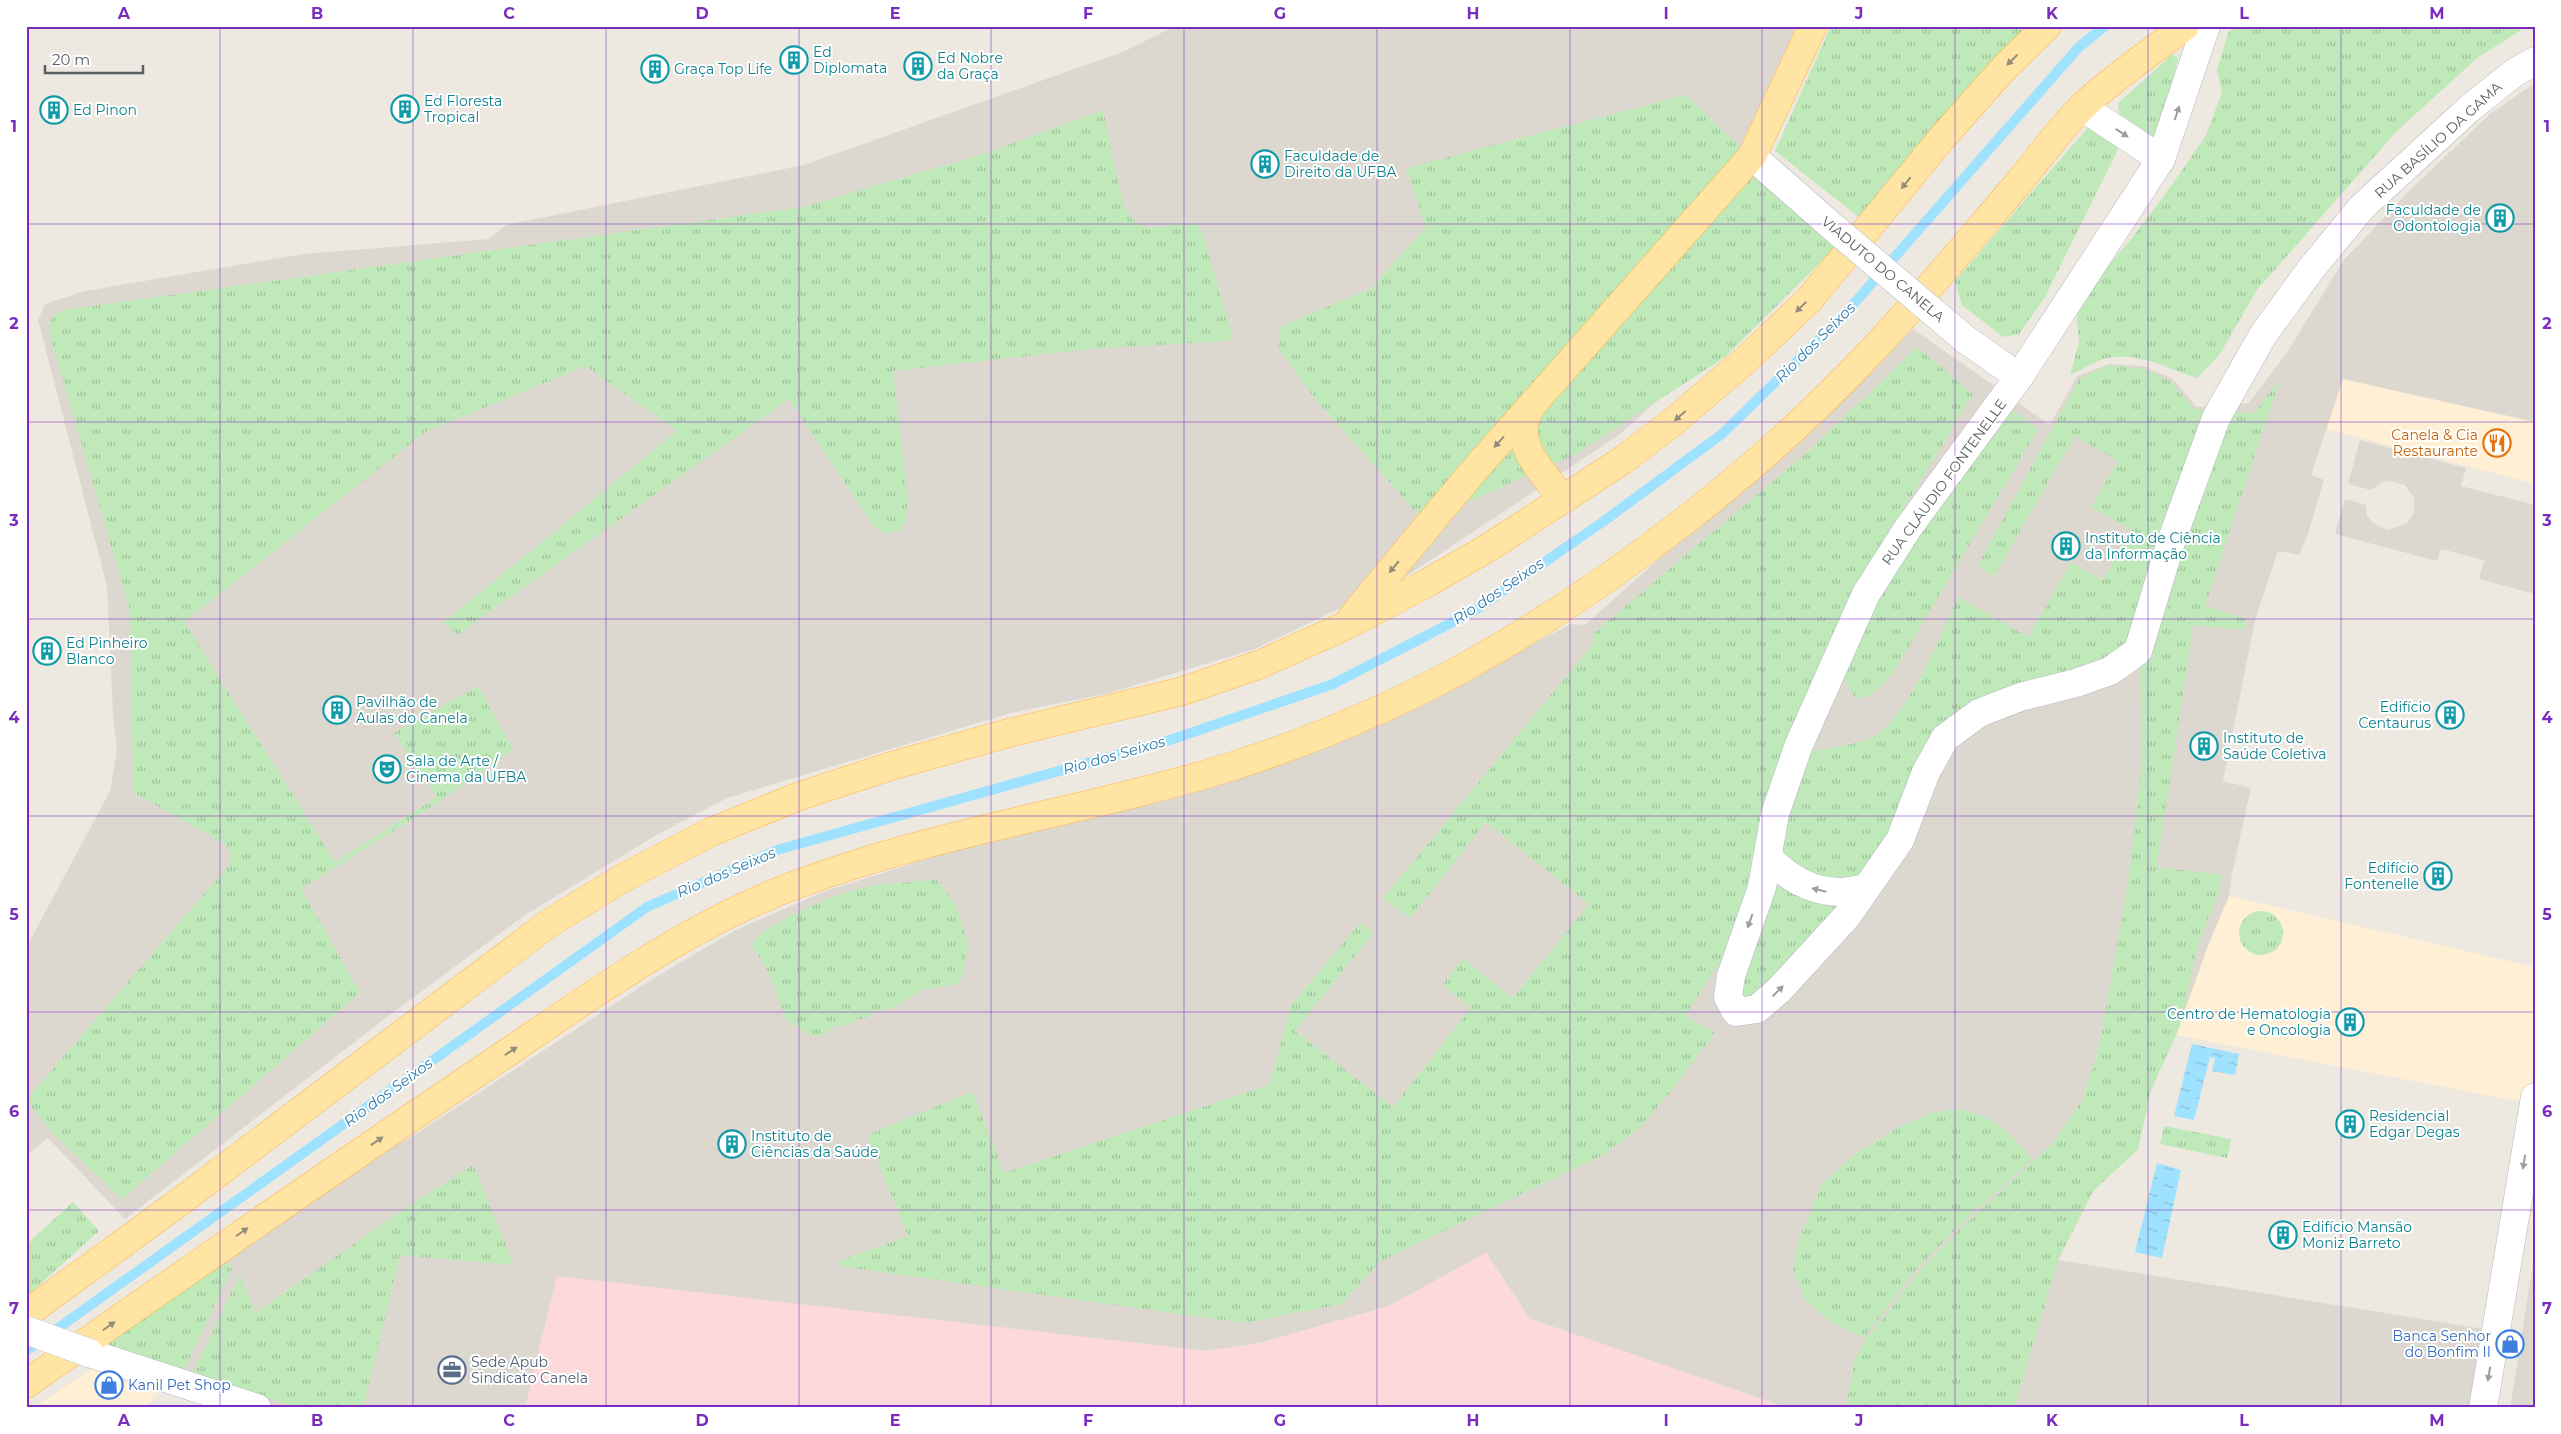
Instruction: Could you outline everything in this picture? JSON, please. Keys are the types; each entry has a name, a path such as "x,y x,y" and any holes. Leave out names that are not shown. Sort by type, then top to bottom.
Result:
{"main road":[{"path":"1345,626 1470,475 1752,156 1813,26"},
{"path":"26,1314 178,1204 548,924 621,879 711,832 797,797 888,767 1012,732 1183,691 1261,664 1345,626 1429,582 1563,499 1623,460 1673,422 1748,358 1809,300 1941,139 2005,67 2047,26"},
{"path":"26,1384 260,1219 628,972 719,918 789,888 874,858 958,834 1127,795 1228,768 1322,735 1406,698 1478,660 1561,610 1674,528 1763,455 1825,399 1943,272 2082,107 2185,26"},
{"path":"1531,406 1524,424 1525,441 1530,455 1563,499"}],"street":[{"name":"RUA CLÁUDIO FONTENELLE","path":"1736,1012 1728,997 1730,976 1762,887 1776,814 1798,747 1866,594 1908,528 2019,377 2161,159 2206,26"},
{"name":"RUA BASÍLIO DA GAMA","path":"1736,1012 1757,1009 1780,990 1847,916 1900,840 1926,772 1946,738 1979,713 2020,697 2076,683 2110,671 2138,651 2171,542 2216,418 2262,335 2311,269 2362,208 2470,108 2514,73 2535,62"},
{"path":"2082,107 2161,159"},
{"name":"VIADUTO DO CANELA","path":"1752,156 1965,339 2019,377"},
{"path":"1769,858 1791,878 1812,888 1828,892 1845,892 1867,888"},
{"path":"1762,887 1777,878 1791,878"},
{"path":"2483,1408 2535,1097"},
{"path":"26,1330 257,1408"}],"shaded area":[{"path":"1175,26 1802,26 1769,85 1759,137 1808,265 1619,435 1405,577 1255,649 1109,693 1011,713 727,798 660,833 525,915 391,1014 125,1219 48,1138 26,1156 26,948 110,791 117,750 113,715 107,586 38,320 45,304 85,291 303,254 489,239 506,225 804,165 1125,51"},
{"path":"2535,83 2535,422 2343,379 2311,475 2324,480 2307,537 2299,555 2278,551 2255,620 2223,781 2251,788 2229,896 2209,943 2176,1035 2151,1090 2138,1149 2093,1191 2058,1260 2490,1330 2478,1408 1788,1408 1530,1319 1486,1253 1389,1306 1260,1343 1206,1351 557,1277 525,1408 277,1408 87,1345 361,1164 413,1136 651,980 734,931 823,892 1437,695 1571,624 1585,625 1770,459 1854,390 1913,329 2050,425 2077,376 2109,364 2144,366 2173,379 2197,407 2249,403 2286,354 2344,260 2411,189 2490,114"},
{"path":"2343,379 2535,422 2535,484 2327,429"},
{"path":"2360,440 2466,468 2461,486 2535,505 2535,594 2479,579 2484,560 2441,549 2437,561 2335,534 2345,499 2366,505 2367,516 2372,522 2387,530 2406,524 2414,513 2414,498 2405,485 2390,481 2382,482 2371,490 2348,484"},
{"path":"2229,896 2535,967 2535,1059 2527,1103 2176,1035 2209,943"},
{"path":"2535,1251 2535,1408 2510,1408"},
{"path":"1486,1253 1530,1319 1788,1408 525,1408 557,1276 1206,1351 1260,1343 1389,1306"},
{"path":"105,1360 168,1381 145,1408 33,1408"}],"green space":[{"path":"1831,26 2028,26 1860,218 1775,151"},
{"path":"2236,26 2527,26 2476,59 2396,132 2256,291 2220,354 2197,378 2154,362 2131,357 2108,358 2070,375 2079,342 2076,312 2090,287 2132,238 2206,135 2222,92 2217,70 2228,33"},
{"path":"2173,54 2178,58 2160,132 2153,137 2119,113 2118,103"},
{"path":"1686,95 1839,244 1725,357 1574,455 1424,521 1316,400 1278,347 1280,327 1372,288 1426,227 1406,168"},
{"path":"1103,110 1121,194 1129,215 1135,221 1148,227 1185,223 1198,224 1203,234 1232,334 1229,341 1089,349 893,371 908,502 905,521 900,530 887,534 874,526 789,399 457,635 443,623 677,431 586,366 425,432 184,622 335,862 437,797 394,733 478,686 513,750 422,813 301,889 360,993 122,1199 55,1135 26,1100 230,864 231,853 225,844 133,792 130,611 49,332 51,318 58,312 71,309 803,207 987,153"},
{"path":"2090,125 2119,147 2045,297 2019,334 2003,337 1962,305 1955,281"},
{"path":"1917,347 1973,394 1857,586 1759,852 1735,938 1685,1016 1715,1033 1667,1096 1638,1129 1603,1155 1381,1261 1341,1304 1244,1323 846,1267 837,1262 908,1236 867,1135 972,1092 1004,1173 1269,1085 1292,1004 1360,923 1373,933 1295,1031 1393,1107 1471,1008 1442,985 1463,959 1513,998 1589,904 1486,822 1410,918 1383,898 1593,644 1593,634 1813,447"},
{"path":"2109,365 2144,369 2170,381 2195,410 2214,409 2134,647 1976,708 1876,872 1836,888 1781,861 1778,831 1804,753 1868,740 1882,732 1895,717 1921,677 1958,597 2028,637 2071,563 2103,580 2132,530 2091,507 2118,461 2075,436 1994,576 1977,567 2079,379"},
{"path":"2280,379 2205,606 2246,619 2244,630 2193,625 2157,867 2221,875 2219,894 2199,941 2180,1026 2151,1090 2138,1149 2093,1191 2058,1260 2014,1408 1846,1408 1854,1361 1866,1340 1921,1269 1958,1231 2052,1144 2082,1101 2100,1043 2128,882 2142,763 2140,652 2221,415 2255,412"},
{"path":"1997,399 2038,429 1893,673 1870,694 1860,698 1854,697 1841,673 1875,592"},
{"path":"936,879 956,905 968,943 962,979 956,984 922,990 890,1009 876,1010 867,1018 857,1019 848,1025 835,1026 820,1036 810,1035 786,1020 766,967 752,946 758,937 770,927 787,918 843,894 871,886"},
{"path":"1785,882 1854,897 1775,986 1744,1005 1737,980 1769,890"},
{"path":"2261,911 2273,915 2279,921 2283,933 2279,945 2273,951 2261,955 2249,951 2243,945 2239,933 2243,921 2249,915"},
{"path":"1959,1109 1983,1117 2000,1126 2032,1159 1958,1227 1912,1274 1864,1338 1830,1321 1806,1301 1793,1270 1799,1239 1822,1184 1853,1156 1897,1128 1931,1113"},
{"path":"2164,1126 2231,1139 2227,1158 2160,1144"},
{"path":"473,1165 514,1265 400,1255 363,1408 299,1408 192,1374 240,1275 255,1313 400,1212"},
{"path":"73,1202 99,1231 26,1297 26,1245"},
{"path":"219,1254 232,1269 183,1371 97,1345"}],"water":[{"path":"2192,1044 2239,1054 2235,1075 2212,1071 2215,1058 2210,1057 2194,1120 2174,1116"},
{"path":"2157,1163 2181,1170 2162,1258 2135,1252"}],"waterway":[{"name":"Rio dos Seixos","path":"26,1351 647,907 777,850 1173,739 1333,684 1474,611 1604,521 1722,434 1843,316 2079,47 2105,26"}],"place":[{"name":"Ed Diplomata","path":"794,60"},
{"name":"Ed Nobre da Graça","path":"918,66"},
{"name":"Graça Top Life","path":"655,69"},
{"name":"Ed Floresta Tropical","path":"405,109"},
{"name":"Ed Pinon","path":"54,110"},
{"name":"Faculdade de Direito da UFBA","path":"1265,164"},
{"name":"Faculdade de Odontologia","path":"2500,218"},
{"name":"Canela & Cia Restaurante","path":"2497,443"},
{"name":"Instituto de Ciência da Informação","path":"2066,546"},
{"name":"Ed Pinheiro Blanco","path":"47,651"},
{"name":"Pavilhão de Aulas do Canela","path":"337,710"},
{"name":"Edifício Centaurus","path":"2450,715"},
{"name":"Instituto de Saúde Coletiva","path":"2204,746"},
{"name":"Sala de Arte / Cinema da UFBA","path":"387,769"},
{"name":"Edifício Fontenelle","path":"2438,876"},
{"name":"Centro de Hematologia e Oncologia","path":"2350,1022"},
{"name":"Residencial Edgar Degas","path":"2350,1124"},
{"name":"Instituto de Ciências da Saúde","path":"732,1144"},
{"name":"Edifício Mansão Moniz Barreto","path":"2283,1235"},
{"name":"Banca Senhor do Bonfim II","path":"2510,1344"},
{"name":"Sede Apub Sindicato Canela","path":"452,1370"},
{"name":"Kanil Pet Shop","path":"109,1385"}]}
